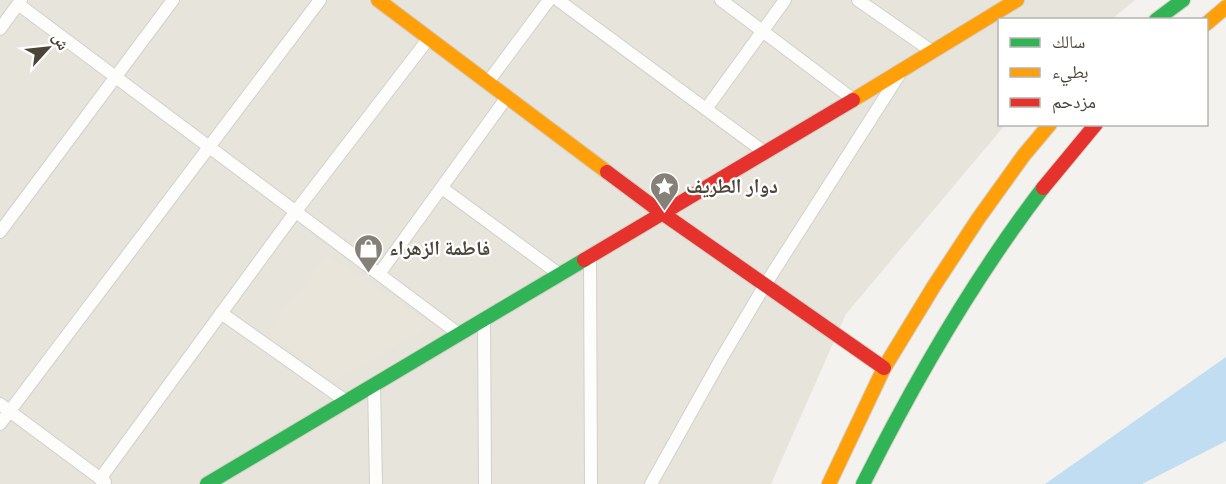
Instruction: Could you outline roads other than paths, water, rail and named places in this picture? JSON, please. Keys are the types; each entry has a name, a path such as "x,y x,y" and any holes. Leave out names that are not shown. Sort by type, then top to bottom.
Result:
{"main road":[{"path":"378,0 662,213 884,368"},
{"path":"207,484 854,100 1017,0"},
{"path":"1159,18 1183,0"},
{"path":"1208,22 1226,7"},
{"path":"829,484 884,368 978,219 1024,155 1048,126"},
{"path":"863,484 904,400 960,305 1007,233 1094,126"}],"street":[{"path":"0,232 173,0"},
{"path":"0,424 5,408 210,146 320,0"},
{"path":"488,82 549,0"},
{"path":"558,0 764,152"},
{"path":"721,0 854,100"},
{"path":"706,109 785,0"},
{"path":"858,0 933,52"},
{"path":"0,28 20,2 117,78 459,334"},
{"path":"5,408 104,482 221,313 429,38"},
{"path":"651,484 765,285 900,72"},
{"path":"379,274 507,97"},
{"path":"442,188 559,274"},
{"path":"590,256 591,484"},
{"path":"221,313 346,401"},
{"path":"484,319 484,484"},
{"path":"374,384 376,484"}],"water":[{"path":"1226,357 1226,441 1142,484 1045,484"}],"place":[{"name":"دوار الطريف","path":"665,212"},
{"name":"فاطمة الزهراء","path":"368,274"}]}
